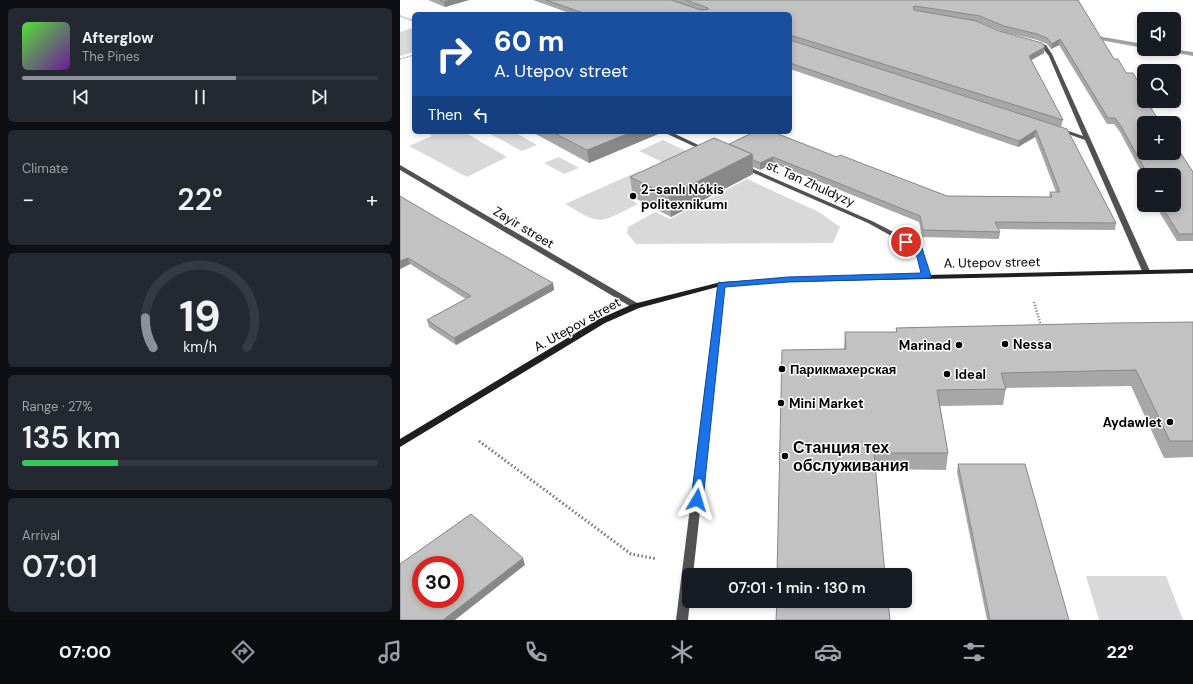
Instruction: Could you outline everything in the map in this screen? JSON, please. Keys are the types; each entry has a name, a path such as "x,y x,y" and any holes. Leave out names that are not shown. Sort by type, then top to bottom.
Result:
{"main road":[{"name":"A. Utepov street","path":"400,444 596,325 636,306 721,284 788,280 926,276 1193,271"}],"street":[{"path":"1028,40 1044,46 1050,54 1146,271"},
{"path":"1051,127 1088,139"},
{"path":"671,134 710,151"},
{"name":"st. Tan Zhuldyzy","path":"739,164 870,222 918,248 926,276"},
{"name":"Zayir street","path":"400,167 636,306"},
{"path":"682,620 721,284"}],"path":[{"path":"400,16 412,20"},
{"path":"400,59 412,56"},
{"path":"1034,302 1043,332"},
{"path":"479,441 631,554 658,559"}],"shaded area":[{"path":"412,28 412,53 400,56 400,32"},
{"path":"429,134 467,134 507,157 467,177 409,146 432,136"},
{"path":"491,134 518,134 537,145 522,151"},
{"path":"663,140 699,157 675,168 639,151"},
{"path":"559,157 579,168 564,174 544,163"},
{"path":"639,171 658,181 627,197 638,204 615,215 601,220 595,219 565,204"},
{"path":"747,179 819,212 840,227 833,243 636,244 627,233 628,227 655,212 670,219"},
{"path":"1086,576 1166,576 1183,620 1099,620"}],"building":[{"path":"546,0 671,0 701,10 709,9 686,0 1078,0 1114,59 1118,59 1126,73 1133,73 1137,80 1137,108 1151,108 1156,116 1137,116 1137,155 1115,118 1108,118 1060,39 1052,44 1047,38 1037,34 1004,26 980,16 915,6 913,7 914,10 976,21 999,31 1042,43 1045,47 1029,56 1063,120 792,36 792,12 580,12"},
{"path":"792,41 1067,129 1116,223 995,222 1000,232 923,230 920,216 773,157 760,163 753,160 752,154 729,144 750,134 778,134 837,157 840,155 947,196 1052,197 1050,192 1060,192 1036,130 1019,141 792,64"},
{"path":"556,134 627,134 587,150"},
{"path":"714,138 752,154 669,196 630,177"},
{"path":"1181,154 1193,172 1193,234 1179,234 1165,212 1181,212 1181,168 1144,168 1140,160 1181,160"},
{"path":"400,196 553,283 454,338 427,320 471,296 408,258 400,261"},
{"path":"1193,322 1193,441 1170,441 1136,370 1001,373 1006,389 937,390 948,453 874,453 884,568 777,568 782,350 846,349 845,332 897,332 896,328"},
{"path":"958,464 1025,464 1069,620 990,620"},
{"path":"471,514 523,558 464,604 464,556 412,556 412,608 458,608 443,620 400,620 400,564"},
{"path":"777,608 889,608 890,620 776,620"}],"waterway":[{"path":"1091,37 1137,45"},
{"path":"1181,52 1193,54"}],"place":[{"name":"2-sanlı Nókis politexnikumı","path":"633,196"},
{"name":"Nessa","path":"1005,344"},
{"name":"Marinad","path":"959,345"},
{"name":"Парикмахерская","path":"782,369"},
{"name":"Ideal","path":"947,374"},
{"name":"Mini Market","path":"781,403"},
{"name":"Aydawlet","path":"1170,422"},
{"name":"Станция тех обслуживания","path":"785,456"}],"route":[{"path":"697,500 718,325 721,284 788,280 926,276 918,248 906,242"}]}
